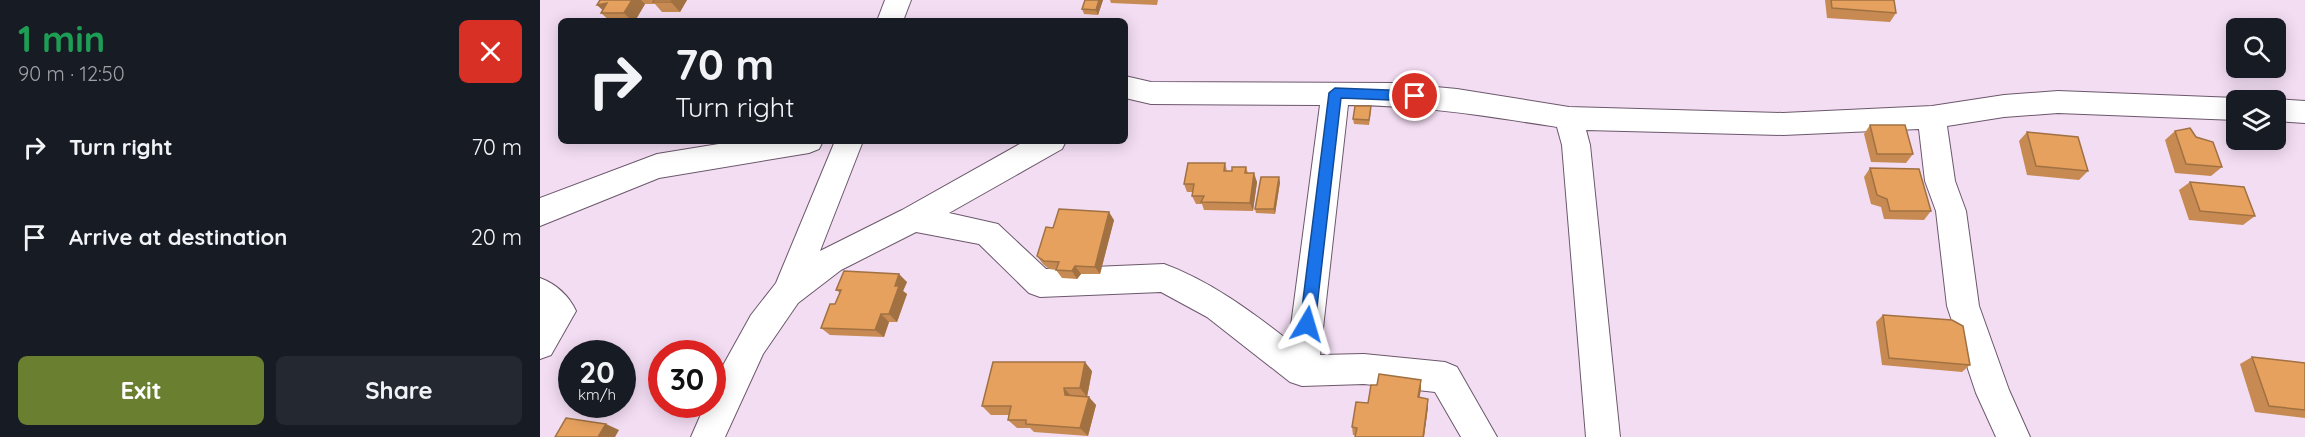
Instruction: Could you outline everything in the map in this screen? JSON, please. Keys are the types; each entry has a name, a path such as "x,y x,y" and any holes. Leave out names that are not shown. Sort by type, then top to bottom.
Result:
{"street":[{"path":"1128,102 1138,90 1394,94 1457,100 1569,118 1783,124 1932,117 2004,106 2058,102 2226,109"},
{"path":"1302,371 1335,93"},
{"path":"2286,111 2305,112"},
{"path":"1932,117 1940,181 1951,211 1963,306 1993,393 2013,437"},
{"path":"1569,118 1576,145 1603,437"},
{"path":"540,213 547,208 657,166 791,144"},
{"path":"788,292 848,144"},
{"path":"708,437 731,382 768,316 788,292 816,270 913,219 1017,158 1046,144"},
{"path":"913,219 987,233 1040,283 1164,278 1218,307 1302,371 1364,369 1445,378 1480,437"},
{"path":"540,292 560,310 540,344"}],"building":[{"path":"600,0 632,0 624,13 601,13 607,3 597,5"},
{"path":"654,0 672,0 671,2 653,2"},
{"path":"1085,0 1099,0 1096,10 1082,9"},
{"path":"1831,0 1894,0 1896,13 1832,8"},
{"path":"1355,106 1371,106 1369,120 1353,119"},
{"path":"1870,125 1905,125 1913,154 1877,154"},
{"path":"2190,128 2196,137 2213,142 2222,167 2186,164 2175,131"},
{"path":"2027,132 2078,137 2088,171 2036,166"},
{"path":"1188,163 1225,163 1224,171 1232,171 1232,167 1246,167 1245,173 1254,173 1250,203 1201,202 1204,196 1192,196 1194,184 1184,184"},
{"path":"1870,168 1919,169 1931,211 1890,211 1887,199 1877,195"},
{"path":"1261,177 1279,177 1274,209 1255,209"},
{"path":"2190,182 2244,187 2255,216 2200,211"},
{"path":"1059,209 1109,212 1095,267 1075,266 1072,271 1056,270 1059,262 1044,261 1037,256 1046,227 1053,228"},
{"path":"844,271 899,274 895,286 899,286 889,314 881,314 875,330 821,328 830,304 835,304 841,290 836,290"},
{"path":"1883,315 1952,320 1963,326 1970,365 1889,358"},
{"path":"2252,357 2305,363 2305,410 2269,406"},
{"path":"993,362 1085,362 1080,388 1064,388 1065,395 1089,397 1080,428 1026,424 1026,420 1008,420 1011,406 982,406"},
{"path":"1379,374 1421,380 1418,397 1428,399 1423,437 1355,437 1357,428 1352,427 1356,402 1368,403 1371,385 1377,385"},
{"path":"566,418 606,424 598,437 555,437"}],"route":[{"path":"1307,324 1335,93 1415,96"}]}
